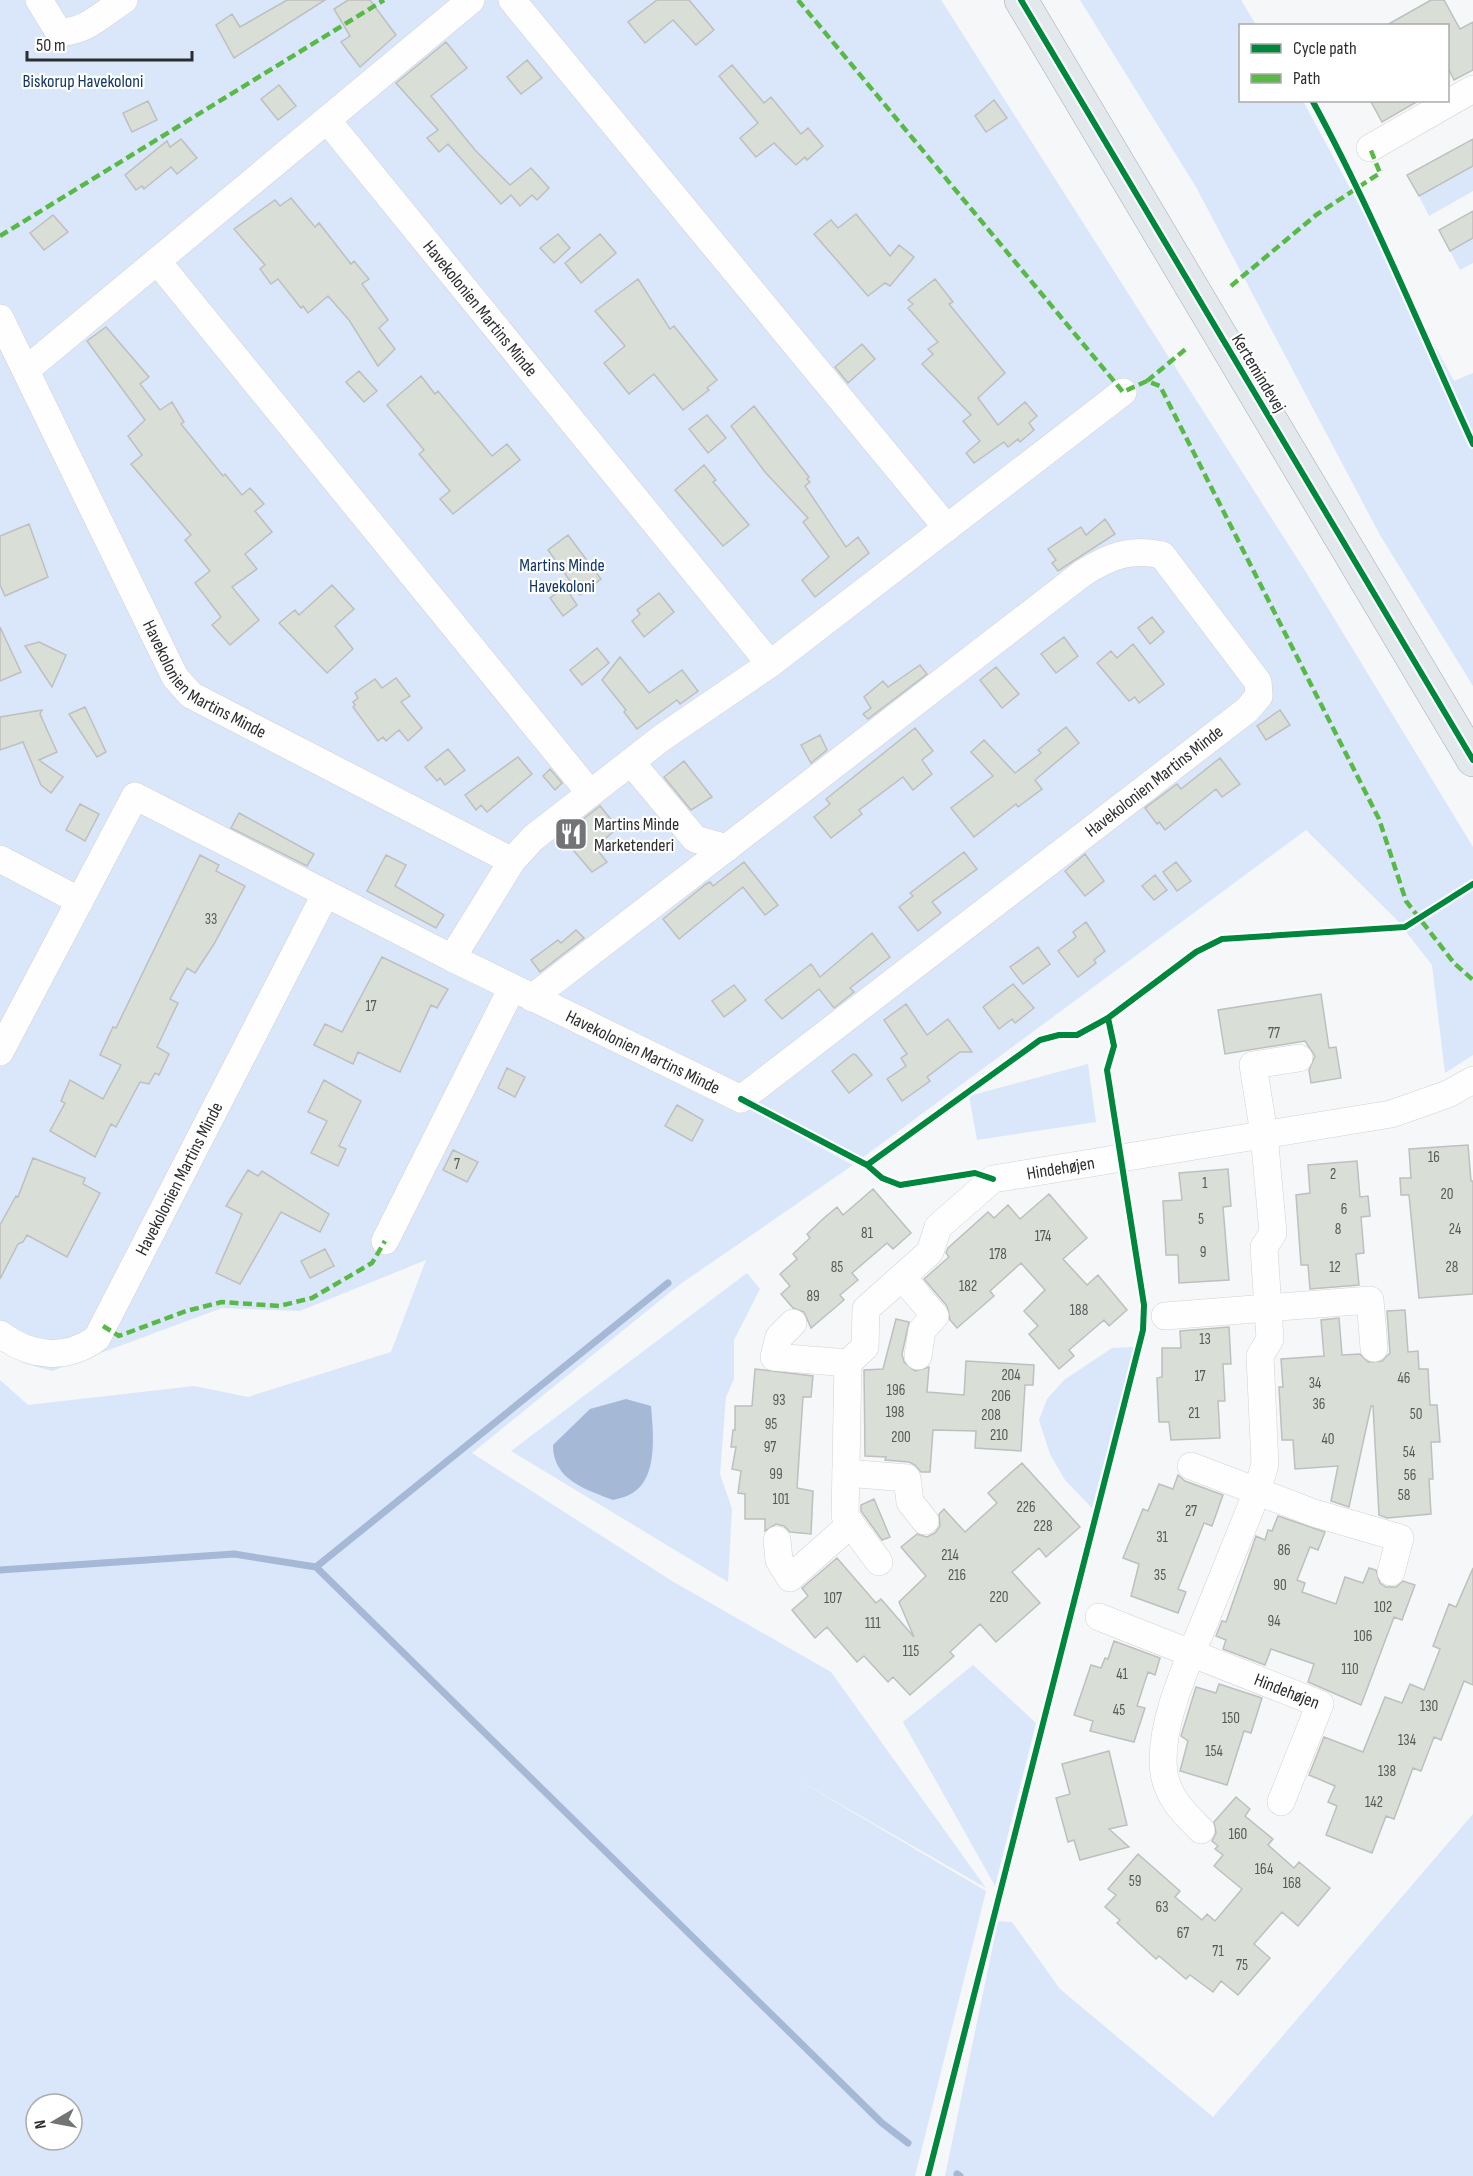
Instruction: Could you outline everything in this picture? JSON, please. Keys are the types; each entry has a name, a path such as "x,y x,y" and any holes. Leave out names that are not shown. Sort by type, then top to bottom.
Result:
{"main road":[{"name":"Kertemindevej","path":"1021,0 1473,760"}],"street":[{"path":"39,0 58,31 68,33 124,0"},
{"path":"26,370 471,0"},
{"path":"512,0 947,528"},
{"path":"1370,148 1473,89"},
{"name":"Havekolonien Martins Minde","path":"327,120 770,664"},
{"path":"157,261 590,793"},
{"name":"Havekolonien Martins Minde","path":"0,318 175,678 191,695 512,861"},
{"path":"452,958 512,861 533,838 631,762 770,664 1123,392"},
{"name":"Havekolonien Martins Minde","path":"0,1052 135,796 325,895 522,993 741,1099 1247,710 1259,696 1258,682 1162,555 1142,551 1107,558 1083,573 630,923 522,993"},
{"path":"631,762 695,839 727,848"},
{"path":"0,859 80,900"},
{"name":"Havekolonien Martins Minde","path":"0,1334 25,1349 43,1354 70,1352 84,1347 97,1338 325,895"},
{"path":"385,1241 522,993"},
{"path":"1201,1830 1179,1808 1168,1789 1163,1756 1172,1711 1192,1654 1257,1491 1265,1464 1260,1356 1270,1339 1264,1247 1273,1233 1264,1134 1253,1065 1299,1058"},
{"name":"Hindehøjen","path":"848,1363 865,1347 867,1309 930,1252 938,1227 993,1179 1391,1114 1448,1094 1473,1080"},
{"path":"902,1277 935,1316 922,1330 918,1356"},
{"path":"1165,1316 1370,1300 1374,1348"},
{"path":"793,1323 779,1337 774,1357 848,1363 845,1516 879,1562"},
{"path":"1191,1466 1314,1513 1400,1538 1391,1572"},
{"path":"846,1473 906,1478 910,1502 925,1521"},
{"path":"777,1540 779,1560 790,1578 851,1524"},
{"name":"Hindehøjen","path":"1099,1617 1320,1704 1281,1802"}],"green space":[{"name":"Martins Minde Havekoloni","path":"0,0 941,0 1309,577 1473,847 1473,1055 1445,1073 1432,965 1396,919 1306,830 854,1164 793,1133 853,1165 679,1285 472,1453 672,1581 831,1672 986,1888 793,1777 986,1891 915,2176 0,2176 0,1380 28,1405 194,1386 248,1397 391,1352 426,1260 300,1311 222,1308 52,1371 23,1363 0,1347"},
{"path":"1080,0 1241,0 1255,24 1239,24 1239,102 1304,102 1454,381 1473,373 1473,686 1380,535 1196,187"},
{"path":"1473,166 1473,191 1429,216 1419,196"},
{"path":"1473,238 1473,263 1460,270 1450,251"},
{"path":"1088,1064 1096,1122 977,1140 969,1096"},
{"path":"747,1273 760,1289 734,1340 734,1379 726,1397 720,1474 732,1509 728,1582 511,1451"},
{"path":"1134,1347 1092,1508 1065,1480 1050,1454 1039,1420 1047,1399 1064,1380 1112,1348"},
{"path":"973,1665 1036,1723 995,1886 903,1722"},
{"path":"1473,1814 1473,2176 945,2176 998,1921 1012,1922 1060,1989 1213,2117"}],"shaded area":[{"path":"626,1399 651,1406 652,1454 646,1478 640,1487 629,1495 613,1500 572,1482 558,1467 553,1445 590,1409"}],"building":[{"path":"287,0 325,0 234,58 216,25 232,14 240,27"},
{"path":"348,0 370,0 396,35 360,67 341,42 350,36 334,9"},
{"path":"657,0 689,0 714,30 696,45 673,20 645,43 628,22"},
{"path":"1431,0 1444,0 1460,29 1473,22 1473,70 1454,80 1449,70 1449,24 1389,24"},
{"path":"446,42 467,68 431,96 475,150 510,185 531,168 549,188 537,200 532,195 520,206 511,195 501,204 448,144 439,152 427,138 438,130 396,83"},
{"path":"527,60 542,78 521,94 507,77"},
{"path":"732,65 764,103 771,97 801,134 808,128 823,146 807,160 805,157 796,165 774,143 756,157 740,138 758,123 719,76"},
{"path":"279,85 296,106 278,120 261,99"},
{"path":"994,100 1007,118 986,132 975,116"},
{"path":"148,101 157,120 132,132 123,113"},
{"path":"1371,102 1417,102 1382,122"},
{"path":"181,139 197,158 177,174 171,167 144,189 142,186 136,190 125,175 167,141 170,147"},
{"path":"1473,139 1473,166 1419,196 1407,175"},
{"path":"291,198 315,227 319,223 351,264 354,261 369,279 362,284 388,320 379,328 395,349 378,366 349,320 328,296 308,313 303,306 301,308 278,279 271,284 260,269 265,265 234,229 275,200 280,206"},
{"path":"1473,211 1473,238 1450,251 1439,230"},
{"path":"856,214 890,256 899,245 914,257 890,286 885,283 868,296 814,234 831,220 838,228"},
{"path":"53,215 68,232 44,250 30,233"},
{"path":"558,234 570,248 554,263 540,248"},
{"path":"600,234 616,253 581,283 565,263"},
{"path":"638,279 670,329 674,326 717,380 707,388 709,390 683,410 654,374 629,394 604,363 625,346 595,311"},
{"path":"935,279 953,302 949,304 1005,373 978,398 998,425 1025,402 1037,416 1029,423 1034,430 1020,442 1018,439 1008,447 1004,442 974,463 966,453 980,441 963,421 971,415 922,364 933,354 928,349 938,342 908,308 913,304 908,300"},
{"path":"106,327 149,377 140,384 160,410 172,402 184,422 181,424 223,476 225,474 242,495 250,488 264,504 255,511 272,532 245,554 257,569 232,587 259,620 230,645 212,625 221,617 195,583 210,571 185,540 191,535 131,464 142,455 128,436 145,420 87,341"},
{"path":"862,344 875,359 848,383 835,367"},
{"path":"359,371 377,391 364,402 346,382"},
{"path":"421,376 435,394 438,391 492,456 507,444 520,460 453,514 440,499 450,491 419,454 424,450 387,405"},
{"path":"754,406 809,477 807,479 810,482 805,486 846,547 858,537 869,553 815,597 802,580 829,557 803,522 808,518 765,472 731,426"},
{"path":"707,415 726,438 708,453 689,429"},
{"path":"704,465 716,480 713,482 749,525 723,546 675,490"},
{"path":"1105,519 1115,534 1058,571 1052,563 1056,560 1048,549 1081,527 1086,535"},
{"path":"29,524 48,577 5,596 0,585 0,536"},
{"path":"568,535 601,579 580,595 548,550"},
{"path":"332,585 354,609 335,626 353,649 327,673 279,623 295,610 299,615"},
{"path":"565,587 577,605 563,616 550,598"},
{"path":"659,593 674,612 644,637 632,621 640,614 637,610"},
{"path":"1152,617 1164,632 1150,644 1138,628"},
{"path":"0,627 21,672 0,681"},
{"path":"1064,637 1078,656 1056,673 1041,654"},
{"path":"39,642 66,655 52,687 25,646"},
{"path":"1133,644 1164,684 1139,703 1135,697 1129,701 1097,663 1111,651 1117,658"},
{"path":"597,648 609,663 582,685 570,670"},
{"path":"620,657 649,693 682,670 698,691 680,704 677,700 637,729 624,712 626,710 602,680"},
{"path":"920,665 927,674 868,719 863,714 871,708 864,697 883,681 888,687"},
{"path":"996,667 1019,694 1002,708 980,680"},
{"path":"396,678 410,696 401,702 422,728 408,741 399,730 386,741 383,737 378,741 353,707 355,705 353,702 358,698 355,693 375,679 382,688"},
{"path":"85,707 106,752 97,757 69,714"},
{"path":"42,710 40,714 57,752 39,760 63,777 51,793 41,785 23,742 0,750 0,717"},
{"path":"1280,710 1290,725 1266,740 1257,726"},
{"path":"1066,727 1079,743 1035,780 1042,789 1018,807 1016,804 974,837 951,808 993,776 971,752 984,740 1015,773 1041,753 1038,750"},
{"path":"915,728 933,751 922,760 932,774 913,790 903,777 859,810 862,814 831,838 814,817 830,804 826,799"},
{"path":"820,735 827,750 811,763 801,745"},
{"path":"448,749 465,770 445,785 440,778 437,781 425,767"},
{"path":"518,757 532,774 487,812 481,805 476,810 465,795"},
{"path":"1220,758 1240,784 1222,797 1216,789 1165,830 1159,822 1157,824 1145,808 1177,784 1181,789"},
{"path":"684,761 712,797 691,810 664,777"},
{"path":"550,769 562,783 555,790 543,776"},
{"path":"80,804 99,814 85,841 66,830"},
{"path":"600,806 618,828 595,847 607,862 592,872 561,836"},
{"path":"239,813 314,854 307,866 231,828"},
{"path":"964,852 977,869 932,902 941,913 918,931 899,907 913,896 910,893"},
{"path":"1085,854 1104,881 1085,896 1065,871"},
{"path":"200,855 219,865 216,871 245,886 214,944 195,973 187,968 170,999 178,1003 157,1047 169,1054 159,1075 155,1073 149,1084 140,1082 116,1127 111,1124 95,1157 50,1131 65,1103 61,1101 70,1080 103,1099 121,1065 100,1055 113,1027 116,1028"},
{"path":"386,855 406,865 395,886 444,915 436,928 367,891"},
{"path":"744,862 778,905 765,915 743,887 679,939 663,919 706,884 710,882 713,886"},
{"path":"1176,862 1191,881 1177,891 1163,872"},
{"path":"1155,875 1167,890 1154,900 1142,886"},
{"path":"1086,922 1105,951 1094,960 1096,963 1078,977 1058,951 1076,937 1073,932"},
{"path":"576,930 584,938 540,972 531,960 558,940 561,943"},
{"path":"872,933 890,957 850,988 854,992 834,1008 819,989 782,1019 765,1000 811,964 820,977"},
{"path":"1038,947 1050,964 1023,984 1010,967"},
{"path":"382,957 448,989 437,1008 431,1005 400,1072 358,1052 353,1064 314,1045 325,1024 342,1032"},
{"path":"1013,984 1034,1008 1015,1023 1012,1019 999,1029 983,1007"},
{"path":"734,985 746,1000 724,1017 712,1001"},
{"path":"1321,994 1329,1048 1336,1047 1341,1078 1311,1083 1309,1070 1315,1056 1305,1041 1225,1054 1218,1010"},
{"path":"906,1004 927,1035 948,1019 972,1052 960,1052 927,1077 930,1081 902,1101 887,1079 906,1066 901,1058 907,1054 884,1020"},
{"path":"853,1054 872,1075 849,1093 832,1071"},
{"path":"507,1068 525,1077 515,1097 498,1088"},
{"path":"324,1080 361,1101 339,1146 346,1149 338,1166 311,1153 327,1121 308,1112"},
{"path":"677,1105 703,1120 692,1141 665,1126"},
{"path":"1468,1145 1471,1181 1473,1181 1473,1294 1419,1298 1409,1195 1401,1195 1400,1178 1411,1178 1409,1149"},
{"path":"453,1150 478,1162 467,1182 443,1170"},
{"path":"33,1158 85,1178 83,1184 100,1193 67,1257 27,1235 23,1242 18,1244 0,1279 0,1225 16,1196 18,1197"},
{"path":"1357,1161 1360,1197 1368,1196 1370,1216 1361,1217 1364,1253 1356,1254 1359,1285 1310,1289 1308,1265 1301,1265 1296,1195 1310,1193 1308,1165"},
{"path":"1228,1169 1231,1206 1223,1207 1229,1280 1179,1283 1178,1255 1166,1255 1163,1201 1182,1200 1179,1173"},
{"path":"248,1170 258,1176 262,1171 329,1214 320,1232 281,1212 240,1284 216,1273 242,1214 226,1206"},
{"path":"873,1189 911,1233 893,1249 887,1243 852,1273 858,1280 840,1295 844,1300 811,1328 804,1312 793,1308 781,1294 790,1286 780,1274 797,1259 793,1254 810,1238 807,1234 824,1218 837,1207 843,1215"},
{"path":"1049,1194 1087,1238 1063,1259 1087,1285 1098,1275 1127,1310 1109,1326 1104,1320 1069,1350 1074,1356 1059,1369 1029,1334 1038,1326 1024,1311 1045,1290 1021,1263 990,1291 994,1296 957,1328 950,1320 947,1306 924,1279 949,1257 946,1253 948,1248 988,1212 994,1218 1008,1205 1020,1219"},
{"path":"325,1249 334,1266 310,1278 301,1261"},
{"path":"1405,1310 1408,1352 1418,1351 1419,1369 1428,1369 1430,1405 1437,1405 1440,1442 1431,1442 1433,1479 1429,1479 1431,1514 1387,1518 1379,1515 1373,1406 1371,1406 1349,1507 1331,1501 1338,1466 1295,1469 1293,1440 1282,1440 1279,1387 1283,1387 1281,1359 1324,1356 1321,1320 1339,1318 1342,1355 1360,1354 1368,1362 1382,1361 1390,1353 1387,1311"},
{"path":"896,1319 909,1322 902,1354 904,1362 915,1371 929,1367 927,1392 964,1395 966,1361 1034,1365 1033,1385 1025,1385 1021,1451 975,1448 976,1431 933,1430 930,1472 921,1472 909,1462 885,1460 886,1457 865,1456 864,1370 883,1369"},
{"path":"1229,1327 1231,1364 1223,1364 1225,1401 1218,1401 1220,1438 1171,1440 1169,1422 1159,1422 1157,1378 1162,1377 1162,1348 1181,1348 1180,1331"},
{"path":"755,1369 813,1376 811,1397 803,1397 797,1488 813,1491 811,1534 790,1532 784,1526 776,1524 765,1531 765,1519 745,1519 745,1494 738,1493 741,1471 732,1469 736,1447 731,1447 733,1430 735,1430 735,1406 752,1406"},
{"path":"1022,1463 1080,1527 1046,1557 1039,1548 1012,1572 1040,1603 996,1642 980,1624 950,1652 954,1656 910,1695 893,1677 888,1682 864,1656 857,1662 827,1627 815,1638 792,1610 808,1596 802,1588 837,1558 876,1603 881,1599 914,1637 899,1602 926,1576 901,1547 917,1534 927,1537 935,1533 940,1526 939,1514 944,1509 965,1532 997,1503 988,1493"},
{"path":"1178,1475 1185,1481 1223,1495 1212,1526 1204,1523 1178,1589 1186,1592 1178,1613 1131,1596 1139,1564 1123,1558 1143,1509 1148,1511 1159,1484 1173,1489"},
{"path":"874,1499 890,1537 882,1540 861,1511 861,1505"},
{"path":"1278,1516 1325,1532 1318,1550 1310,1547 1297,1580 1305,1583 1302,1592 1336,1604 1345,1577 1363,1583 1369,1568 1376,1570 1380,1583 1386,1587 1396,1587 1403,1581 1415,1585 1402,1620 1394,1617 1361,1705 1308,1682 1314,1664 1271,1649 1265,1665 1223,1649 1226,1640 1216,1636 1222,1621 1226,1622 1256,1536 1265,1540 1268,1530 1272,1531"},
{"path":"1473,1568 1473,1685 1464,1681 1441,1740 1434,1737 1421,1771 1413,1768 1394,1819 1386,1816 1372,1853 1326,1835 1337,1806 1328,1802 1335,1786 1309,1775 1324,1737 1363,1752 1385,1697 1402,1703 1410,1684 1424,1690 1440,1649 1433,1646 1449,1604 1456,1607"},
{"path":"1114,1641 1160,1658 1155,1675 1148,1672 1137,1706 1145,1708 1134,1742 1090,1731 1093,1721 1074,1715 1091,1665 1101,1668 1105,1658 1108,1659"},
{"path":"1219,1684 1262,1698 1251,1733 1244,1731 1227,1785 1180,1771 1188,1741 1181,1736 1196,1687 1216,1693"},
{"path":"1109,1751 1127,1825 1109,1829 1129,1847 1080,1860 1074,1840 1068,1842 1056,1798 1070,1794 1062,1764"},
{"path":"1236,1797 1250,1809 1245,1816 1273,1839 1268,1845 1294,1868 1299,1862 1330,1888 1298,1926 1282,1912 1254,1944 1270,1958 1238,1995 1221,1981 1213,1992 1190,1975 1186,1979 1159,1956 1156,1959 1117,1923 1120,1920 1105,1907 1116,1895 1108,1889 1138,1854 1180,1891 1175,1897 1202,1920 1207,1914 1215,1921 1242,1889 1214,1866 1223,1855 1215,1849 1218,1846 1212,1841 1216,1833 1214,1822"}],"waterway":[{"path":"316,1567 668,1283"},
{"path":"0,1570 234,1554 316,1567 882,2123 908,2143"}],"marked path":[{"path":"0,236 384,0"},
{"path":"798,0 1123,392 1147,381 1160,386 1379,819 1406,901 1454,963 1473,980"},
{"path":"1231,286 1316,215 1380,173 1370,148"},
{"path":"1147,381 1187,348"},
{"path":"103,1326 119,1336 186,1311 222,1302 279,1306 312,1298 372,1263 385,1241"}],"cycle path":[{"path":"1021,0 1473,760"},
{"path":"1313,102 1376,228 1473,444"},
{"path":"928,2176 1143,1330 1144,1305 1107,1070 1114,1046 1108,1018 1196,952 1222,939 1405,927 1473,884"},
{"path":"741,1099 867,1165 1040,1040 1059,1035 1077,1035 1108,1018"},
{"path":"867,1165 882,1178 900,1185 975,1173 993,1179"}],"place":[{"name":"Martins Minde Marketenderi","path":"571,834"}],"park label":[{"name":"Biskorup Havekoloni","path":"83,81"}]}
